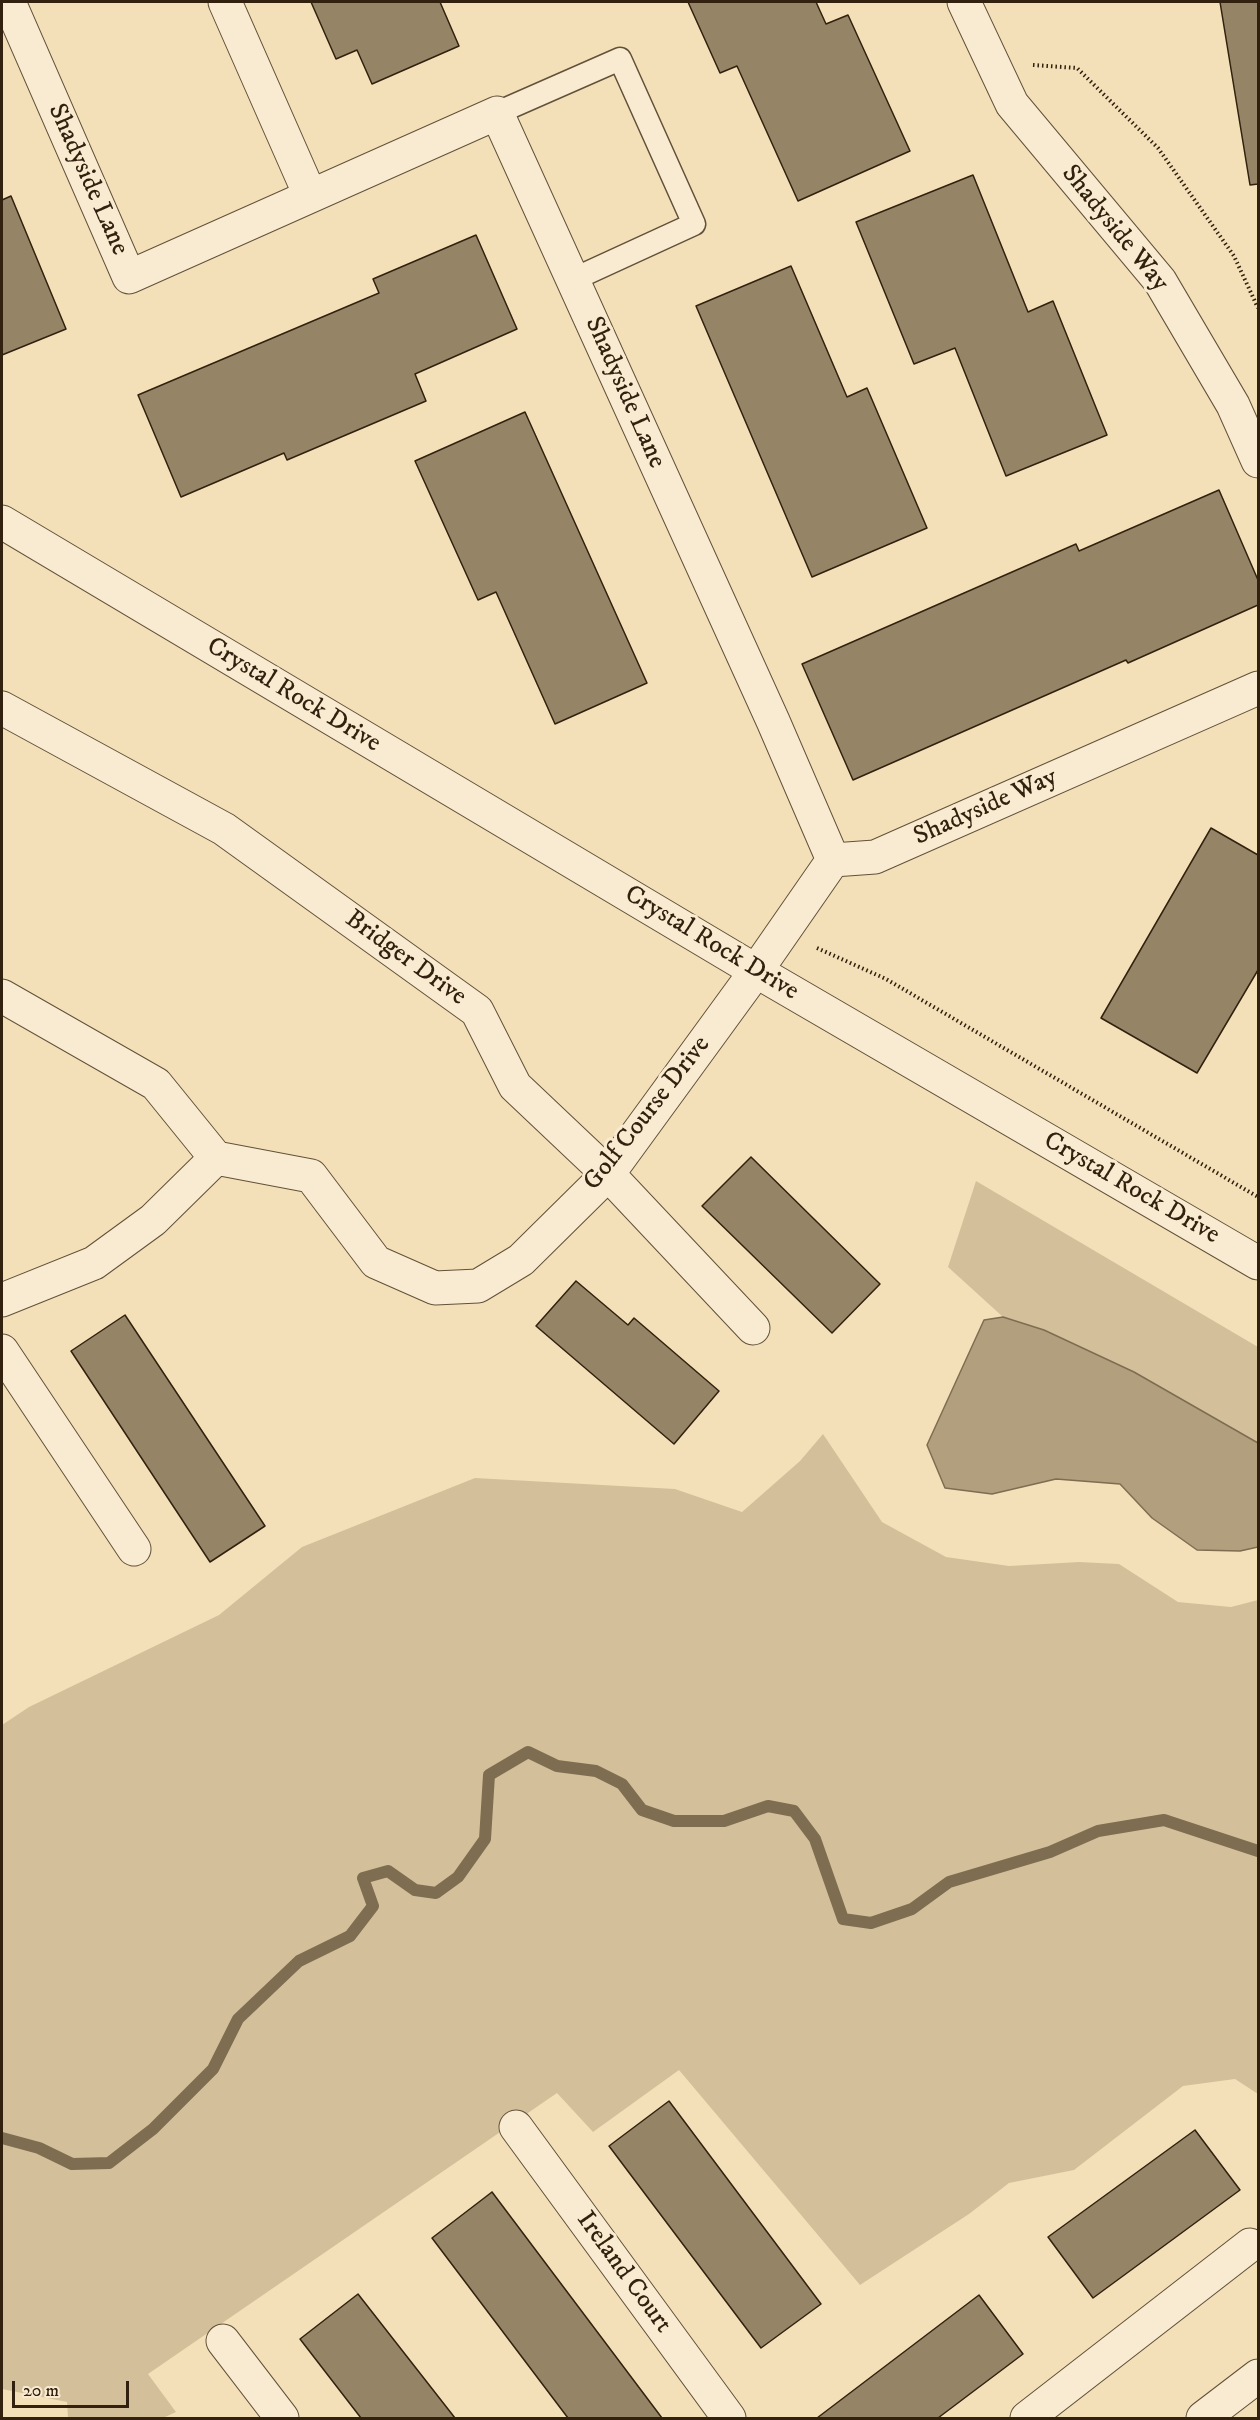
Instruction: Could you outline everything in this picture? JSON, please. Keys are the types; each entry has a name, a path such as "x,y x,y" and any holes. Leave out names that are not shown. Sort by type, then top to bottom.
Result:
{"street":[{"name":"Shadyside Lane","path":"9,2 129,277 497,112 773,721 832,860"},
{"path":"225,2 310,195"},
{"name":"Shadyside Way","path":"964,2 1012,104 1160,281 1233,405 1258,462"},
{"name":"Crystal Rock Drive","path":"2,522 756,971 1258,1263"},
{"name":"Crystal Rock Drive","path":"2,546 165,621"},
{"name":"Shadyside Way","path":"832,860 875,856 1258,688"},
{"name":"Bridger Drive","path":"2,708 224,830 477,1011 515,1086 608,1174 753,1328"},
{"path":"756,971 832,860"},
{"name":"Golf Course Drive","path":"216,1158 311,1176 376,1262 435,1288 478,1286 521,1260 608,1174 756,971"},
{"path":"2,996 156,1084 216,1158 153,1220 94,1263 2,1300"},
{"path":"2,1350 134,1549"},
{"name":"Ireland Court","path":"516,2127 729,2418"},
{"path":"1027,2418 1250,2245"},
{"path":"223,2341 282,2418"},
{"path":"1203,2418 1258,2376"}],"lane":[{"path":"497,112 620,59 694,224 572,279"}],"path":[{"path":"999,75 1035,65 1077,68 1158,148 1234,256 1258,308"},
{"path":"785,929 820,950 886,979 1258,1197"}],"shaded area":[{"path":"976,1181 1258,1347 1258,1443 1134,1372 1044,1330 1003,1317 948,1267"},
{"path":"1003,1317 1044,1330 1134,1372 1258,1443 1258,1547 1240,1551 1197,1550 1152,1518 1120,1484 1056,1479 992,1494 945,1488 927,1445 984,1320"},
{"path":"823,1434 882,1522 946,1557 1009,1566 1079,1562 1119,1564 1178,1602 1231,1607 1258,1600 1258,2094 1235,2079 1183,2086 1074,2170 1009,2183 969,2214 860,2285 679,2070 593,2132 557,2093 148,2374 176,2412 163,2418 68,2418 67,2402 2,2389 2,1725 29,1707 219,1615 302,1547 475,1478 675,1489 742,1512 800,1461"}],"building":[{"path":"311,2 440,2 459,46 372,84 357,50 336,59"},
{"path":"688,2 816,2 826,24 848,15 910,151 798,201 737,66 720,73"},
{"path":"1220,2 1258,2 1258,184 1250,185"},
{"path":"973,175 1028,312 1053,301 1107,435 1006,476 955,348 914,364 856,222"},
{"path":"11,196 66,329 2,355 2,200"},
{"path":"476,235 517,329 415,374 426,401 287,460 284,453 181,497 138,395 379,293 373,279"},
{"path":"791,266 847,397 867,388 927,528 812,577 696,306"},
{"path":"525,412 647,683 555,724 496,592 478,600 415,461"},
{"path":"1219,490 1258,580 1258,605 1128,663 1126,660 853,780 802,664 1076,544 1079,551"},
{"path":"1211,828 1258,855 1258,970 1197,1073 1101,1018"},
{"path":"751,1157 880,1284 832,1333 702,1206"},
{"path":"576,1281 628,1325 634,1318 719,1391 674,1444 536,1326"},
{"path":"125,1315 265,1526 210,1562 71,1351"},
{"path":"669,2101 821,2304 761,2348 609,2146"},
{"path":"1195,2130 1240,2190 1093,2298 1048,2237"},
{"path":"492,2192 662,2418 568,2418 432,2238"},
{"path":"358,2294 455,2418 361,2418 300,2339"},
{"path":"979,2295 1023,2354 938,2418 817,2418"}],"waterway":[{"path":"2,2138 39,2148 72,2164 109,2163 153,2129 213,2069 238,2019 299,1961 350,1936 373,1906 363,1878 388,1871 415,1890 436,1893 458,1877 485,1839 489,1775 528,1752 557,1766 596,1771 622,1784 642,1810 674,1821 724,1821 768,1806 794,1811 815,1839 843,1919 871,1923 912,1909 949,1882 1050,1852 1098,1831 1164,1820 1258,1851"}]}
